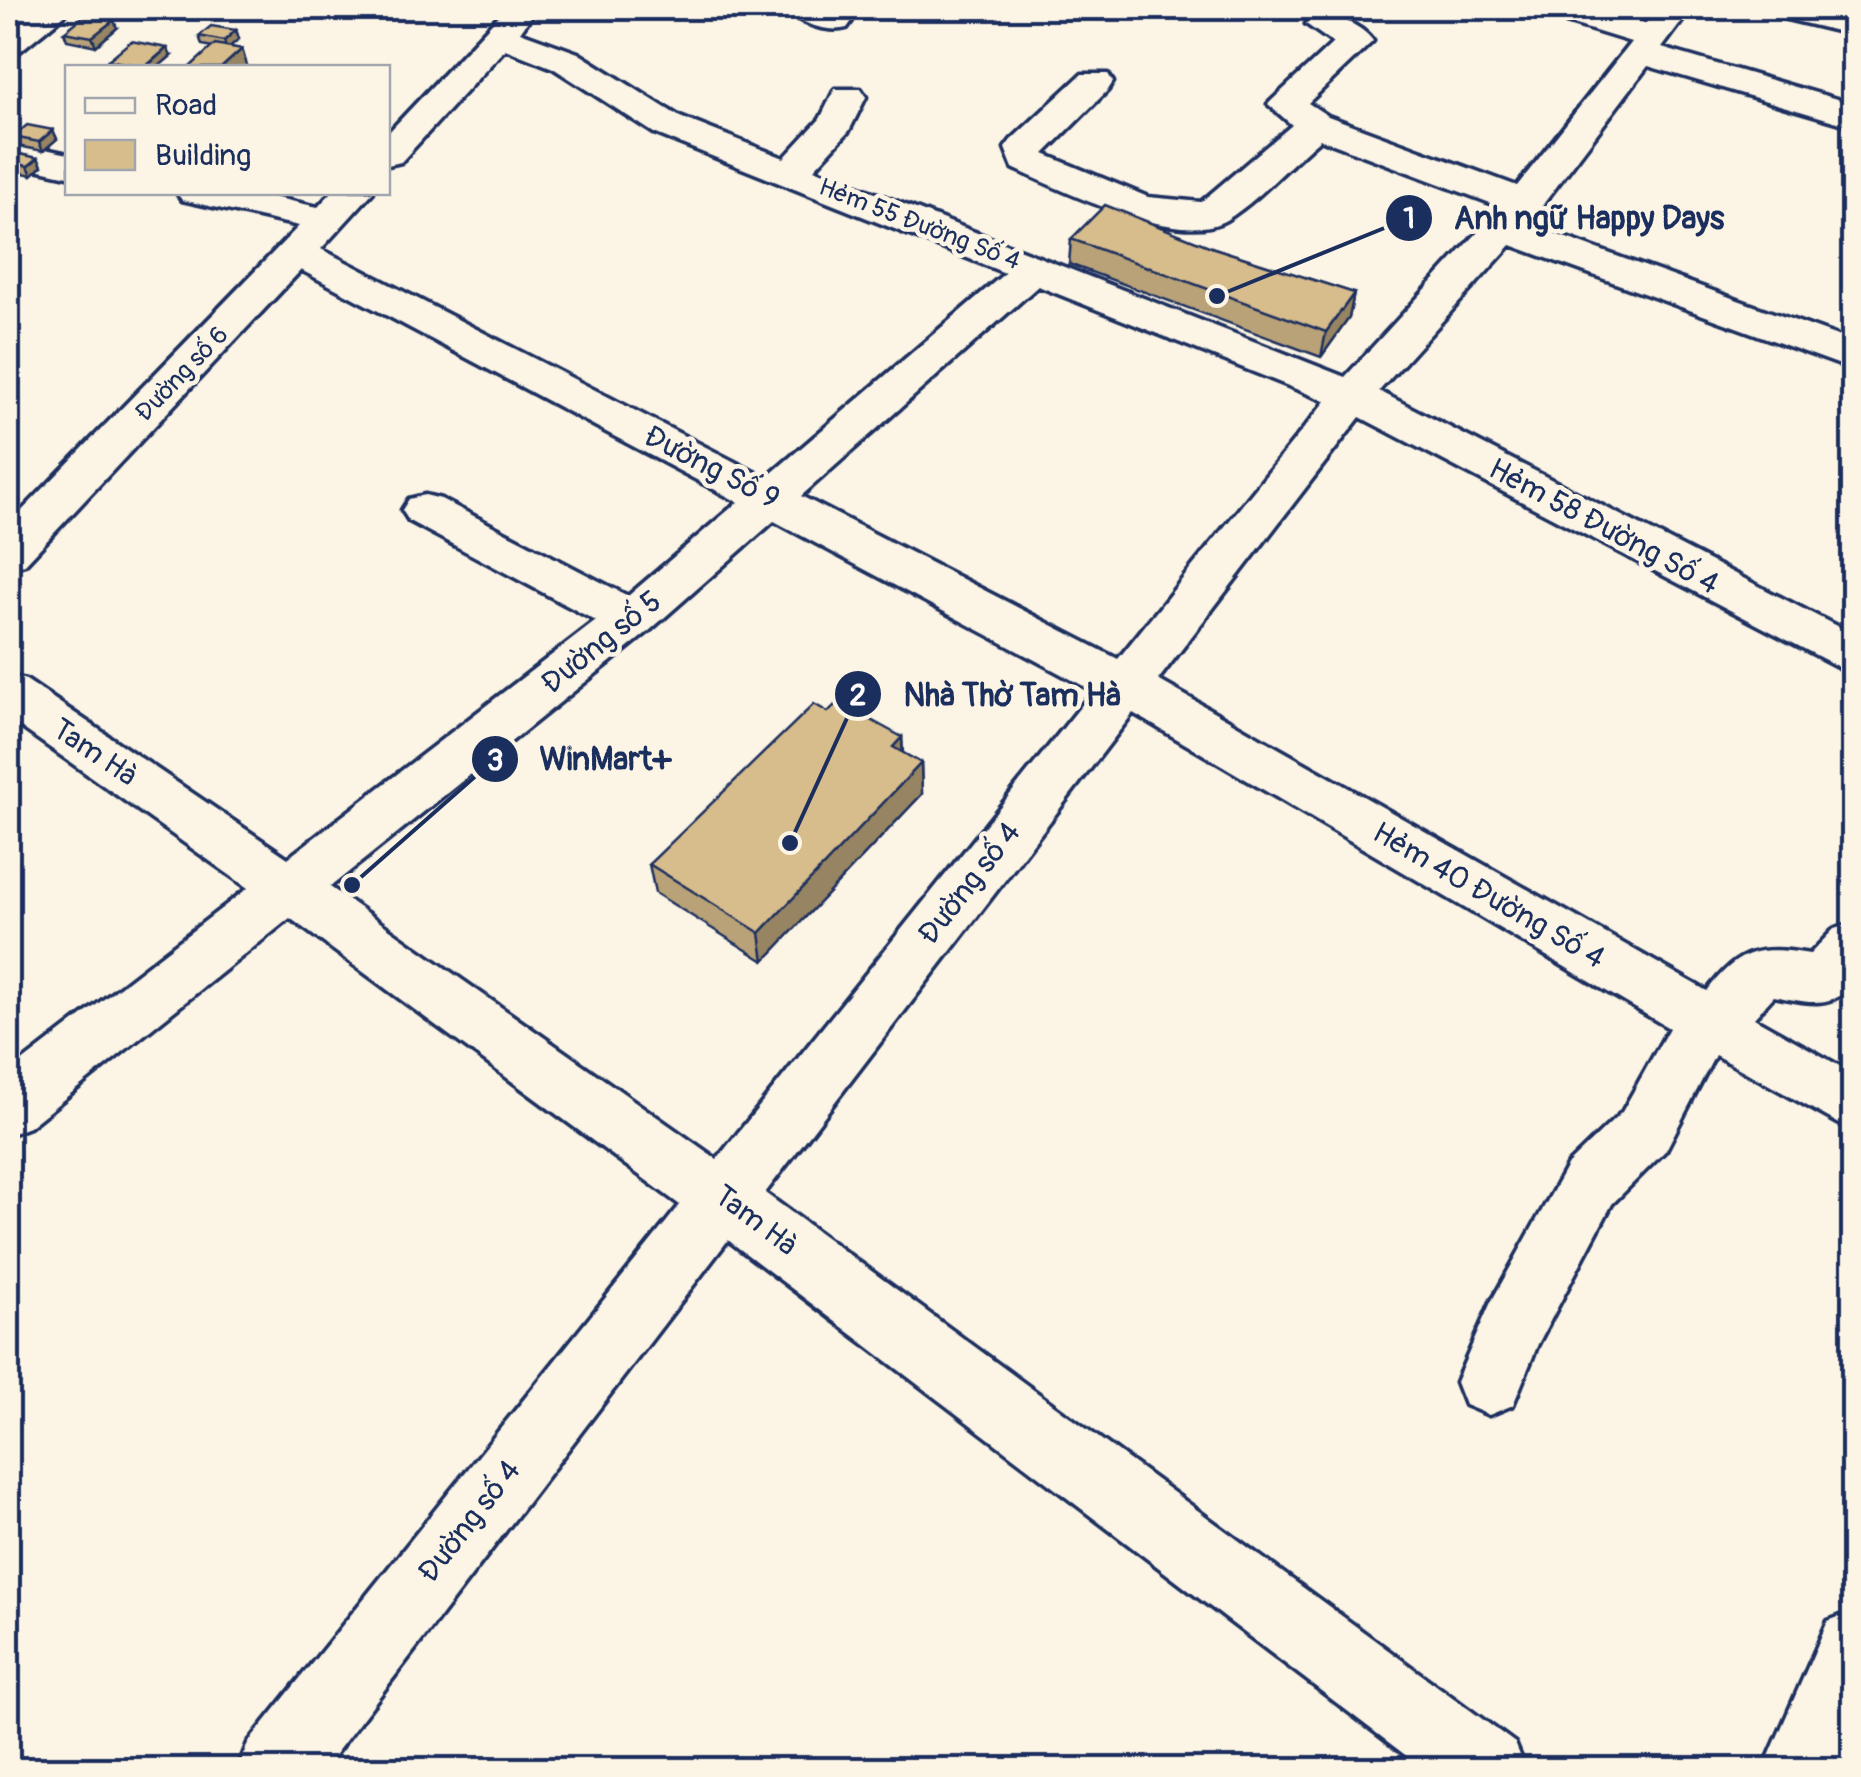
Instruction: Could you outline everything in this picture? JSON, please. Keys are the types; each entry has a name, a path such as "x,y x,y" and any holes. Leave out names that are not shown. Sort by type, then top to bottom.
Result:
{"street":[{"path":"8,44 56,8"},
{"path":"390,152 525,8"},
{"path":"1555,8 1644,44 1854,116"},
{"name":"Đường số 4","path":"275,1770 1125,684 1354,396 1514,215 1675,8"},
{"path":"1782,8 1854,25"},
{"path":"1323,24 1356,41 1286,104 1315,124 1514,215 1854,357"},
{"name":"Hẻm 55 Đường Số 4","path":"496,37 536,43 584,68 610,92 667,124 1354,396"},
{"path":"1095,82 1024,148 1026,160 1114,200 1193,215 1211,212 1315,124"},
{"path":"790,173 836,124 848,97"},
{"path":"8,152 65,164"},
{"name":"Đường Số 9","path":"208,195 326,222 772,499 1125,684"},
{"name":"Đường số 6","path":"8,553 326,222"},
{"name":"Đường số 5","path":"8,1108 632,619 1036,267"},
{"name":"Hẻm 58 Đường Số 4","path":"1354,396 1854,657"},
{"path":"425,510 632,619"},
{"name":"Hẻm 40 Đường Số 4","path":"1125,684 1854,1105"},
{"name":"Tam Hà","path":"8,693 292,886 724,1196 1488,1770"},
{"path":"1489,1382 1514,1324 1590,1184 1644,1131 1710,1022 1745,984 1766,971 1821,980 1854,946"},
{"path":"1800,1770 1854,1647"}],"building":[{"path":"85,15 114,20 92,37 64,32"},
{"path":"211,26 236,30 224,41 199,36"},
{"path":"131,41 167,48 147,65 108,60"},
{"path":"215,44 242,49 224,65 192,65"},
{"path":"27,125 53,130 39,142 13,137"},
{"path":"20,154 38,158 28,166 9,162"},
{"path":"1105,205 1214,248 1354,293 1326,332 1071,239"},
{"path":"838,702 902,737 893,747 921,763 760,933 649,864 814,704 828,712"}],"place":[{"name":"Anh ngữ Happy Days","path":"1217,296"},
{"name":"Nhà Thờ Tam Hà","path":"790,843"},
{"name":"WinMart+","path":"352,885"}]}
